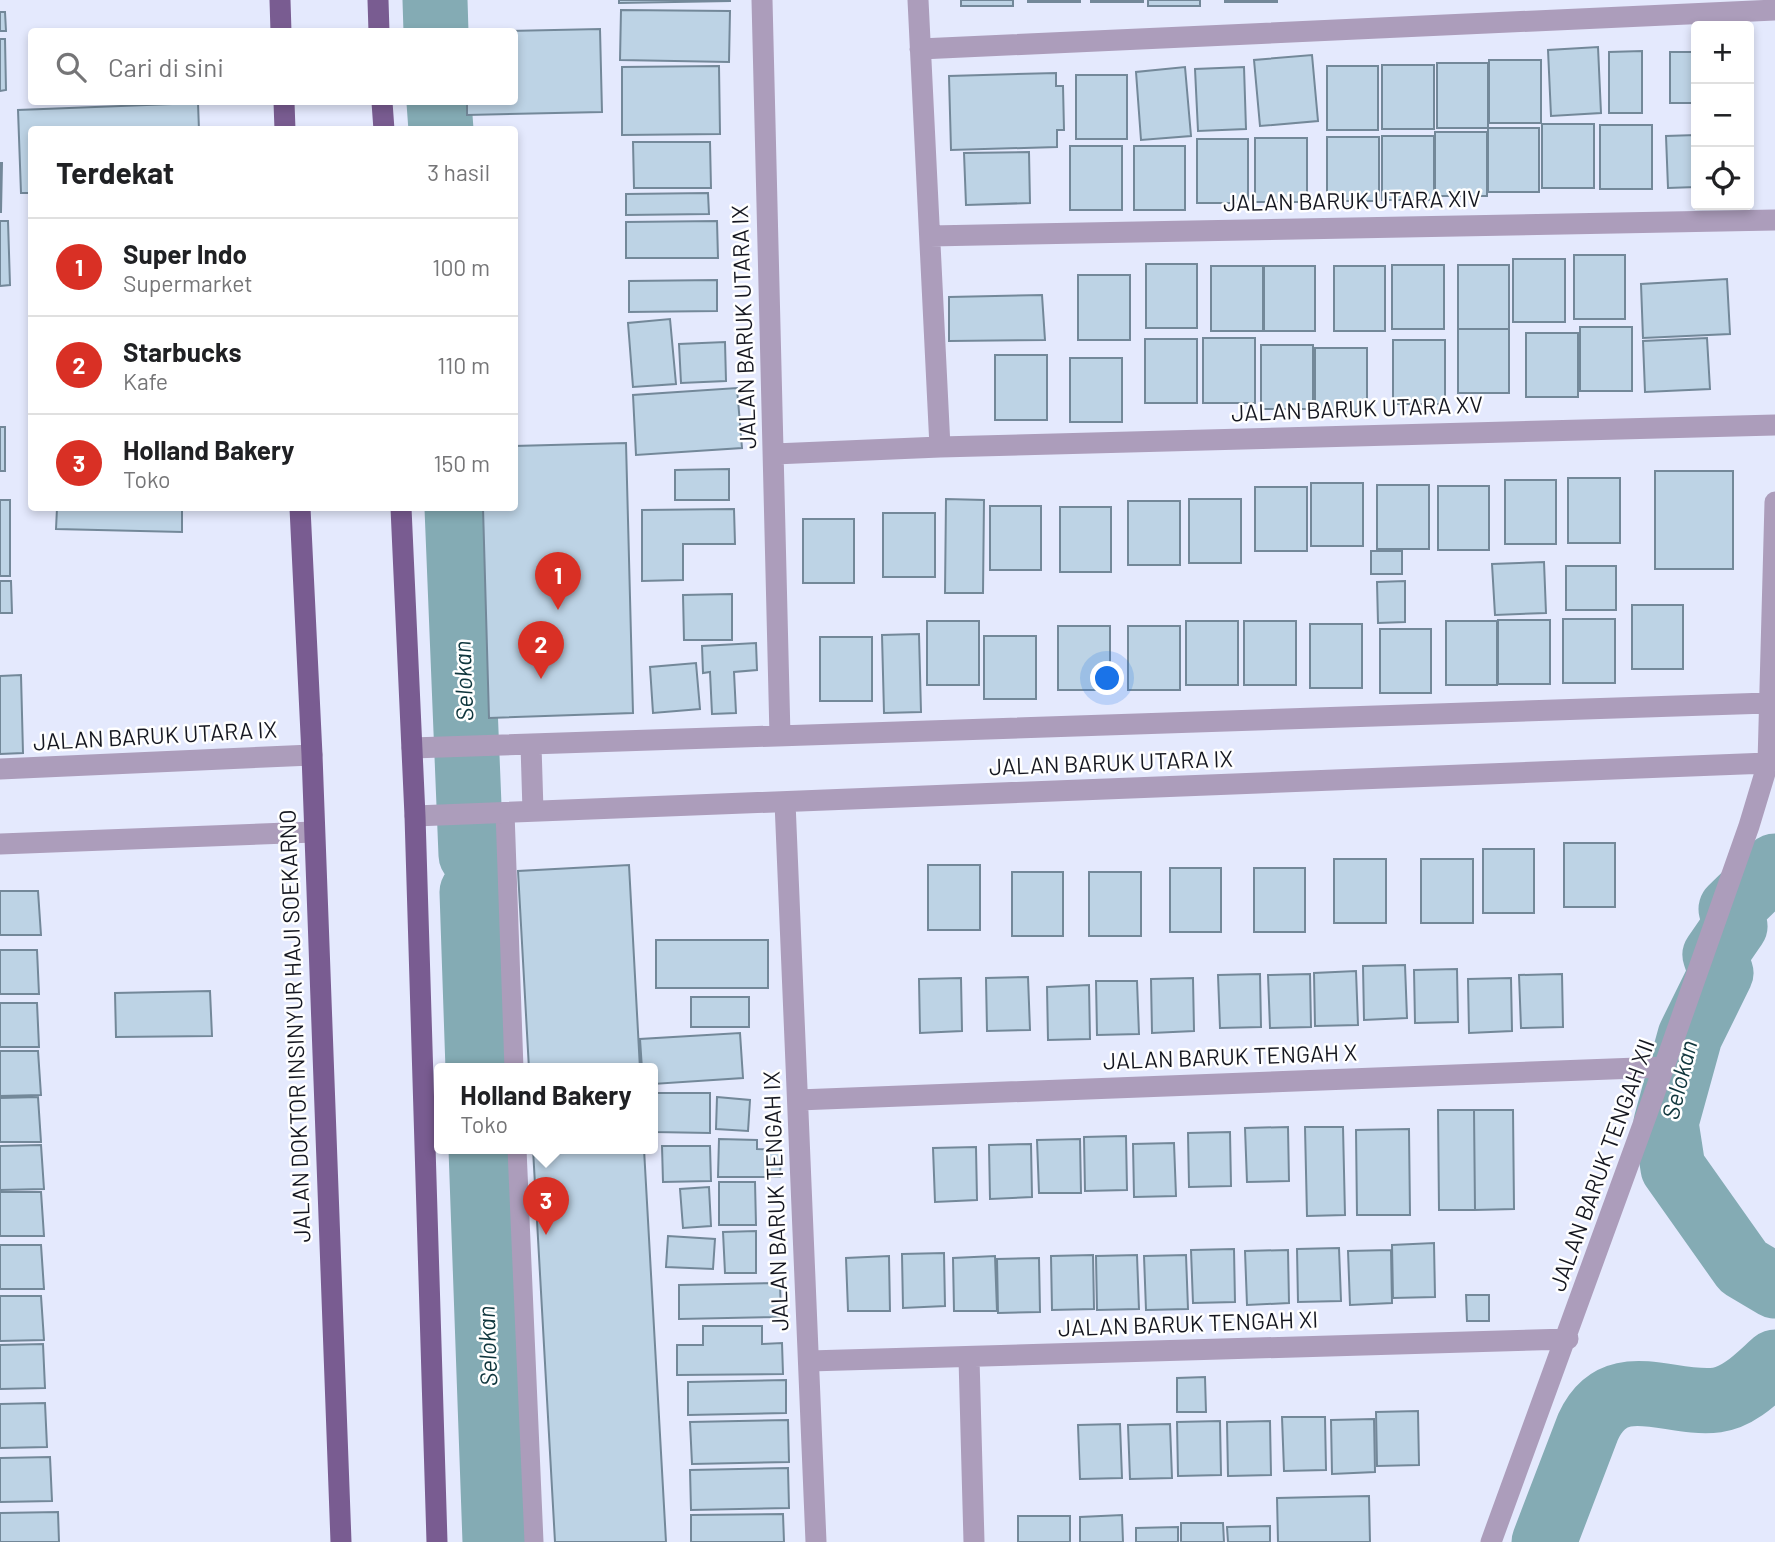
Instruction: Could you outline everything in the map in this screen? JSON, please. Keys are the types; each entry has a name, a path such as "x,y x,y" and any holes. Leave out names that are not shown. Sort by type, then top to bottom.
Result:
{"main road":[{"path":"280,0 281,28"},
{"path":"378,0 379,28"},
{"path":"284,105 285,126"},
{"path":"382,105 384,126"},
{"name":"JALAN DOKTOR INSINYUR HAJI SOEKARNO","path":"300,511 312,755 341,1542"},
{"path":"401,511 415,816 437,1542"}],"street":[{"name":"JALAN BARUK UTARA IX","path":"762,0 780,736"},
{"path":"918,0 940,447"},
{"path":"920,49 1775,10"},
{"name":"JALAN BARUK UTARA XIV","path":"930,236 1775,220"},
{"name":"JALAN BARUK UTARA XV","path":"774,454 940,447 1775,425"},
{"path":"1768,763 1775,502"},
{"name":"JALAN BARUK UTARA IX","path":"412,748 1768,704"},
{"path":"531,745 533,811"},
{"name":"JALAN BARUK UTARA IX","path":"0,769 312,755"},
{"name":"JALAN BARUK UTARA IX","path":"415,816 1768,763"},
{"name":"JALAN BARUK TENGAH XII","path":"1491,1542 1568,1339 1768,763"},
{"name":"JALAN BARUK TENGAH IX","path":"785,802 816,1542"},
{"path":"0,844 314,832"},
{"name":"JALAN BARUK TENGAH X","path":"798,1100 1664,1067"},
{"name":"JALAN BARUK TENGAH XI","path":"809,1361 1568,1339"},
{"path":"968,1358 974,1542"}],"lane":[{"path":"496,812 514,1063"},
{"path":"517,1154 534,1542"}],"building":[{"path":"619,0 730,0 730,1 619,3"},
{"path":"961,0 1013,0 1013,6 961,6"},
{"path":"1080,0 1080,2 1028,2"},
{"path":"1143,0 1143,2 1091,2"},
{"path":"1148,0 1200,0 1200,6 1148,6"},
{"path":"1277,0 1277,2 1225,2"},
{"path":"621,10 730,11 729,62 620,60"},
{"path":"0,12 5,12 6,31 0,31"},
{"path":"600,29 602,112 467,115 467,105 518,105 518,31"},
{"path":"0,39 5,39 6,90 0,91"},
{"path":"1598,47 1601,113 1551,116 1548,50"},
{"path":"1642,51 1642,113 1609,113 1609,52"},
{"path":"1670,52 1691,52 1691,103 1670,103"},
{"path":"1312,55 1318,121 1260,126 1254,60"},
{"path":"1489,60 1541,60 1541,123 1489,123"},
{"path":"1437,63 1488,63 1488,128 1437,128"},
{"path":"1382,65 1434,65 1434,129 1382,129"},
{"path":"719,66 720,134 622,135 622,67"},
{"path":"1327,66 1378,66 1378,130 1327,130"},
{"path":"1185,67 1191,136 1141,140 1136,72"},
{"path":"1244,67 1246,129 1198,131 1195,69"},
{"path":"1056,73 1056,86 1063,86 1064,130 1057,130 1057,147 951,150 949,76"},
{"path":"1076,75 1127,75 1127,139 1076,139"},
{"path":"198,105 199,126 28,126 28,193 21,193 18,110"},
{"path":"1542,124 1594,124 1594,188 1542,188"},
{"path":"1600,125 1652,125 1652,189 1600,189"},
{"path":"1488,128 1539,128 1539,192 1488,192"},
{"path":"1435,132 1487,132 1487,196 1435,196"},
{"path":"1691,135 1691,187 1668,188 1666,136"},
{"path":"1382,136 1434,136 1434,200 1382,200"},
{"path":"1327,137 1379,137 1379,201 1327,201"},
{"path":"1255,138 1307,138 1307,202 1255,202"},
{"path":"1197,139 1248,139 1248,203 1197,203"},
{"path":"633,142 710,142 711,188 634,188"},
{"path":"1070,146 1122,146 1122,210 1070,210"},
{"path":"1134,146 1185,146 1185,210 1134,210"},
{"path":"1029,152 1030,203 966,205 964,153"},
{"path":"2,163 1,212 0,212"},
{"path":"708,193 709,214 626,215 626,194"},
{"path":"0,221 8,221 10,285 0,286"},
{"path":"717,221 718,258 626,258 626,222"},
{"path":"1574,255 1625,255 1625,319 1574,319"},
{"path":"1513,259 1565,259 1565,322 1513,322"},
{"path":"1146,264 1197,264 1197,328 1146,328"},
{"path":"1392,265 1444,265 1444,329 1392,329"},
{"path":"1458,265 1509,265 1509,329 1458,329"},
{"path":"1211,266 1263,266 1263,331 1211,331"},
{"path":"1264,266 1315,266 1315,331 1264,331"},
{"path":"1334,266 1385,266 1385,331 1334,331"},
{"path":"1078,275 1130,275 1130,340 1078,340"},
{"path":"1727,279 1730,334 1643,338 1641,284"},
{"path":"717,280 717,311 629,312 629,281"},
{"path":"1042,295 1045,340 949,341 949,297"},
{"path":"670,319 676,384 633,387 628,323"},
{"path":"1580,327 1632,327 1632,391 1580,391"},
{"path":"1458,329 1509,329 1509,393 1458,393"},
{"path":"1526,333 1578,333 1578,397 1526,397"},
{"path":"1203,338 1255,338 1255,403 1203,403"},
{"path":"1707,338 1710,389 1645,392 1643,341"},
{"path":"1145,339 1197,339 1197,403 1145,403"},
{"path":"1393,340 1445,340 1445,404 1393,404"},
{"path":"725,342 726,381 681,383 679,344"},
{"path":"1261,345 1313,345 1313,409 1261,409"},
{"path":"1315,348 1367,348 1367,412 1315,412"},
{"path":"995,355 1047,355 1047,420 995,420"},
{"path":"1070,358 1122,358 1122,422 1070,422"},
{"path":"737,388 742,448 636,455 633,395"},
{"path":"0,427 5,427 5,471 0,471"},
{"path":"626,443 633,713 489,718 483,511 518,511 518,446"},
{"path":"729,469 729,500 675,500 675,470"},
{"path":"1655,471 1733,471 1733,569 1655,569"},
{"path":"1568,478 1620,478 1620,543 1568,543"},
{"path":"1505,480 1556,480 1556,544 1505,544"},
{"path":"1311,483 1363,483 1363,546 1311,546"},
{"path":"1377,485 1429,485 1429,549 1377,549"},
{"path":"1438,486 1489,486 1489,550 1438,550"},
{"path":"1255,487 1307,487 1307,551 1255,551"},
{"path":"946,499 984,500 983,593 945,593"},
{"path":"1189,499 1241,499 1241,563 1189,563"},
{"path":"0,500 10,500 10,576 0,576"},
{"path":"1128,501 1180,501 1180,565 1128,565"},
{"path":"990,506 1041,506 1041,570 990,570"},
{"path":"1060,507 1111,507 1111,572 1060,572"},
{"path":"734,509 735,544 683,544 683,580 642,581 642,510"},
{"path":"57,511 182,511 182,532 56,529"},
{"path":"883,513 935,513 935,577 883,577"},
{"path":"803,519 854,519 854,583 803,583"},
{"path":"1371,551 1402,551 1402,574 1371,574"},
{"path":"1544,562 1546,613 1495,615 1492,564"},
{"path":"1566,566 1616,566 1616,610 1566,610"},
{"path":"0,581 11,581 12,613 0,613"},
{"path":"1405,581 1405,622 1378,623 1377,582"},
{"path":"732,594 732,640 684,640 683,595"},
{"path":"1632,605 1683,605 1683,669 1632,669"},
{"path":"1563,619 1615,619 1615,683 1563,683"},
{"path":"1498,620 1550,620 1550,684 1498,684"},
{"path":"927,621 979,621 979,685 927,685"},
{"path":"1186,621 1238,621 1238,685 1186,685"},
{"path":"1244,621 1296,621 1296,685 1244,685"},
{"path":"1446,621 1497,621 1497,685 1446,685"},
{"path":"1310,624 1362,624 1362,688 1310,688"},
{"path":"1058,626 1110,626 1110,690 1058,690"},
{"path":"1128,626 1180,626 1180,690 1128,690"},
{"path":"1380,629 1431,629 1431,693 1380,693"},
{"path":"919,634 921,712 884,713 882,635"},
{"path":"984,636 1036,636 1036,699 984,699"},
{"path":"820,637 872,637 872,701 820,701"},
{"path":"756,643 757,670 734,672 736,713 712,714 710,672 703,673 702,646"},
{"path":"696,663 700,709 653,713 650,667"},
{"path":"21,675 23,753 0,754 0,676"},
{"path":"1564,843 1615,843 1615,907 1564,907"},
{"path":"1483,849 1534,849 1534,913 1483,913"},
{"path":"1334,859 1386,859 1386,923 1334,923"},
{"path":"1421,859 1473,859 1473,923 1421,923"},
{"path":"629,865 640,1063 529,1063 518,871"},
{"path":"928,865 980,865 980,930 928,930"},
{"path":"1170,868 1221,868 1221,932 1170,932"},
{"path":"1254,868 1305,868 1305,932 1254,932"},
{"path":"1012,872 1063,872 1063,936 1012,936"},
{"path":"1089,872 1141,872 1141,936 1089,936"},
{"path":"0,891 38,891 41,935 0,935"},
{"path":"656,940 768,940 768,988 656,988"},
{"path":"0,950 37,950 39,994 0,994"},
{"path":"1405,965 1407,1018 1364,1020 1363,966"},
{"path":"1457,969 1458,1022 1415,1023 1414,970"},
{"path":"1356,971 1358,1025 1315,1026 1314,973"},
{"path":"1260,974 1261,1027 1220,1028 1218,975"},
{"path":"1310,974 1311,1027 1270,1028 1268,975"},
{"path":"1562,974 1563,1027 1521,1028 1519,975"},
{"path":"1028,977 1030,1030 987,1031 986,978"},
{"path":"961,978 962,1031 920,1033 919,979"},
{"path":"1193,978 1194,1031 1152,1033 1151,979"},
{"path":"1511,978 1512,1031 1469,1033 1468,979"},
{"path":"1096,981 1137,981 1139,1034 1097,1035"},
{"path":"1089,985 1090,1039 1048,1040 1047,987"},
{"path":"210,991 212,1036 116,1037 115,993"},
{"path":"691,997 749,997 749,1027 691,1027"},
{"path":"0,1003 37,1003 39,1047 0,1047"},
{"path":"740,1033 743,1078 658,1084 658,1063 642,1063 640,1039"},
{"path":"0,1051 38,1051 41,1095 0,1096"},
{"path":"658,1093 710,1093 710,1133 658,1132"},
{"path":"38,1097 41,1142 0,1142 0,1098"},
{"path":"717,1097 750,1100 748,1131 716,1129"},
{"path":"1438,1110 1474,1110 1475,1210 1439,1210"},
{"path":"1474,1110 1513,1110 1514,1209 1475,1210"},
{"path":"1288,1127 1289,1181 1247,1182 1245,1128"},
{"path":"1305,1127 1343,1127 1345,1215 1307,1216"},
{"path":"1409,1129 1410,1215 1357,1215 1356,1130"},
{"path":"1230,1132 1231,1186 1189,1187 1188,1133"},
{"path":"1126,1136 1127,1190 1085,1191 1084,1137"},
{"path":"719,1139 757,1140 757,1149 781,1150 780,1177 718,1177"},
{"path":"1080,1139 1081,1193 1039,1193 1037,1140"},
{"path":"1174,1143 1176,1196 1134,1197 1133,1144"},
{"path":"1031,1144 1032,1197 990,1199 989,1145"},
{"path":"41,1145 44,1189 0,1190 0,1146"},
{"path":"662,1146 710,1146 711,1181 663,1182"},
{"path":"976,1147 977,1200 935,1202 933,1148"},
{"path":"533,1154 644,1154 666,1542 555,1542"},
{"path":"719,1182 755,1182 756,1225 719,1225"},
{"path":"709,1187 711,1226 683,1228 680,1189"},
{"path":"0,1192 41,1192 44,1236 0,1236"},
{"path":"756,1231 756,1273 725,1273 723,1232"},
{"path":"668,1236 715,1239 713,1269 666,1267"},
{"path":"1434,1243 1435,1297 1393,1298 1392,1245"},
{"path":"0,1245 41,1245 44,1289 0,1289"},
{"path":"1339,1248 1341,1301 1298,1302 1297,1249"},
{"path":"1234,1249 1235,1302 1193,1303 1191,1250"},
{"path":"1288,1250 1289,1303 1247,1305 1245,1251"},
{"path":"1391,1250 1392,1303 1350,1305 1348,1251"},
{"path":"944,1253 945,1306 903,1308 902,1254"},
{"path":"1093,1255 1094,1309 1052,1310 1051,1256"},
{"path":"1137,1255 1139,1309 1097,1310 1096,1256"},
{"path":"1186,1255 1188,1309 1146,1310 1144,1256"},
{"path":"889,1256 890,1311 848,1311 846,1258"},
{"path":"995,1256 997,1311 954,1311 953,1258"},
{"path":"1039,1258 1040,1312 998,1313 997,1259"},
{"path":"780,1283 781,1317 679,1319 679,1285"},
{"path":"1466,1295 1489,1295 1489,1321 1467,1321"},
{"path":"0,1296 41,1296 44,1340 0,1341"},
{"path":"703,1326 762,1326 762,1344 782,1343 783,1374 677,1375 677,1345 703,1345"},
{"path":"43,1344 45,1388 0,1389 0,1345"},
{"path":"1205,1377 1206,1412 1177,1412 1177,1378"},
{"path":"786,1380 786,1413 688,1415 688,1382"},
{"path":"45,1403 47,1447 0,1448 0,1404"},
{"path":"1418,1411 1419,1465 1377,1466 1376,1412"},
{"path":"1282,1417 1325,1417 1326,1470 1284,1471"},
{"path":"1374,1419 1375,1472 1332,1474 1331,1420"},
{"path":"788,1420 789,1462 692,1464 690,1422"},
{"path":"1220,1421 1221,1475 1178,1476 1177,1422"},
{"path":"1270,1421 1271,1475 1228,1476 1227,1422"},
{"path":"1120,1424 1122,1478 1080,1479 1078,1425"},
{"path":"1170,1424 1172,1478 1130,1479 1128,1425"},
{"path":"50,1457 52,1501 0,1502 0,1458"},
{"path":"788,1468 789,1508 691,1510 690,1470"},
{"path":"1369,1496 1370,1542 1278,1542 1277,1498"},
{"path":"58,1512 59,1542 0,1542 0,1513"},
{"path":"783,1514 784,1542 691,1542 691,1515"},
{"path":"1122,1515 1123,1542 1080,1542 1080,1517"},
{"path":"1018,1516 1070,1516 1070,1542 1018,1542"},
{"path":"1181,1523 1223,1523 1224,1542 1181,1542"},
{"path":"1270,1526 1270,1542 1228,1542 1227,1527"},
{"path":"1178,1527 1178,1542 1136,1542 1136,1528"}],"waterway":[{"name":"Selokan","path":"435,0 436,28"},
{"name":"Selokan","path":"439,105 441,126"},
{"name":"Selokan","path":"457,511 471,855"},
{"name":"Selokan","path":"1775,866 1731,909 1735,926 1715,955 1721,973 1690,1036 1666,1123 1673,1168 1743,1267 1775,1286"},
{"name":"Selokan","path":"472,892 478,1063"},
{"name":"Selokan","path":"481,1154 495,1542"},
{"name":"Selokan","path":"1544,1542 1588,1427 1599,1409 1613,1399 1628,1394 1699,1400 1725,1398 1749,1385 1775,1362"}],"place":[{"name":"Super Indo","path":"558,610"},
{"name":"Starbucks","path":"541,679"},
{"name":"Holland Bakery","path":"546,1235"}]}
